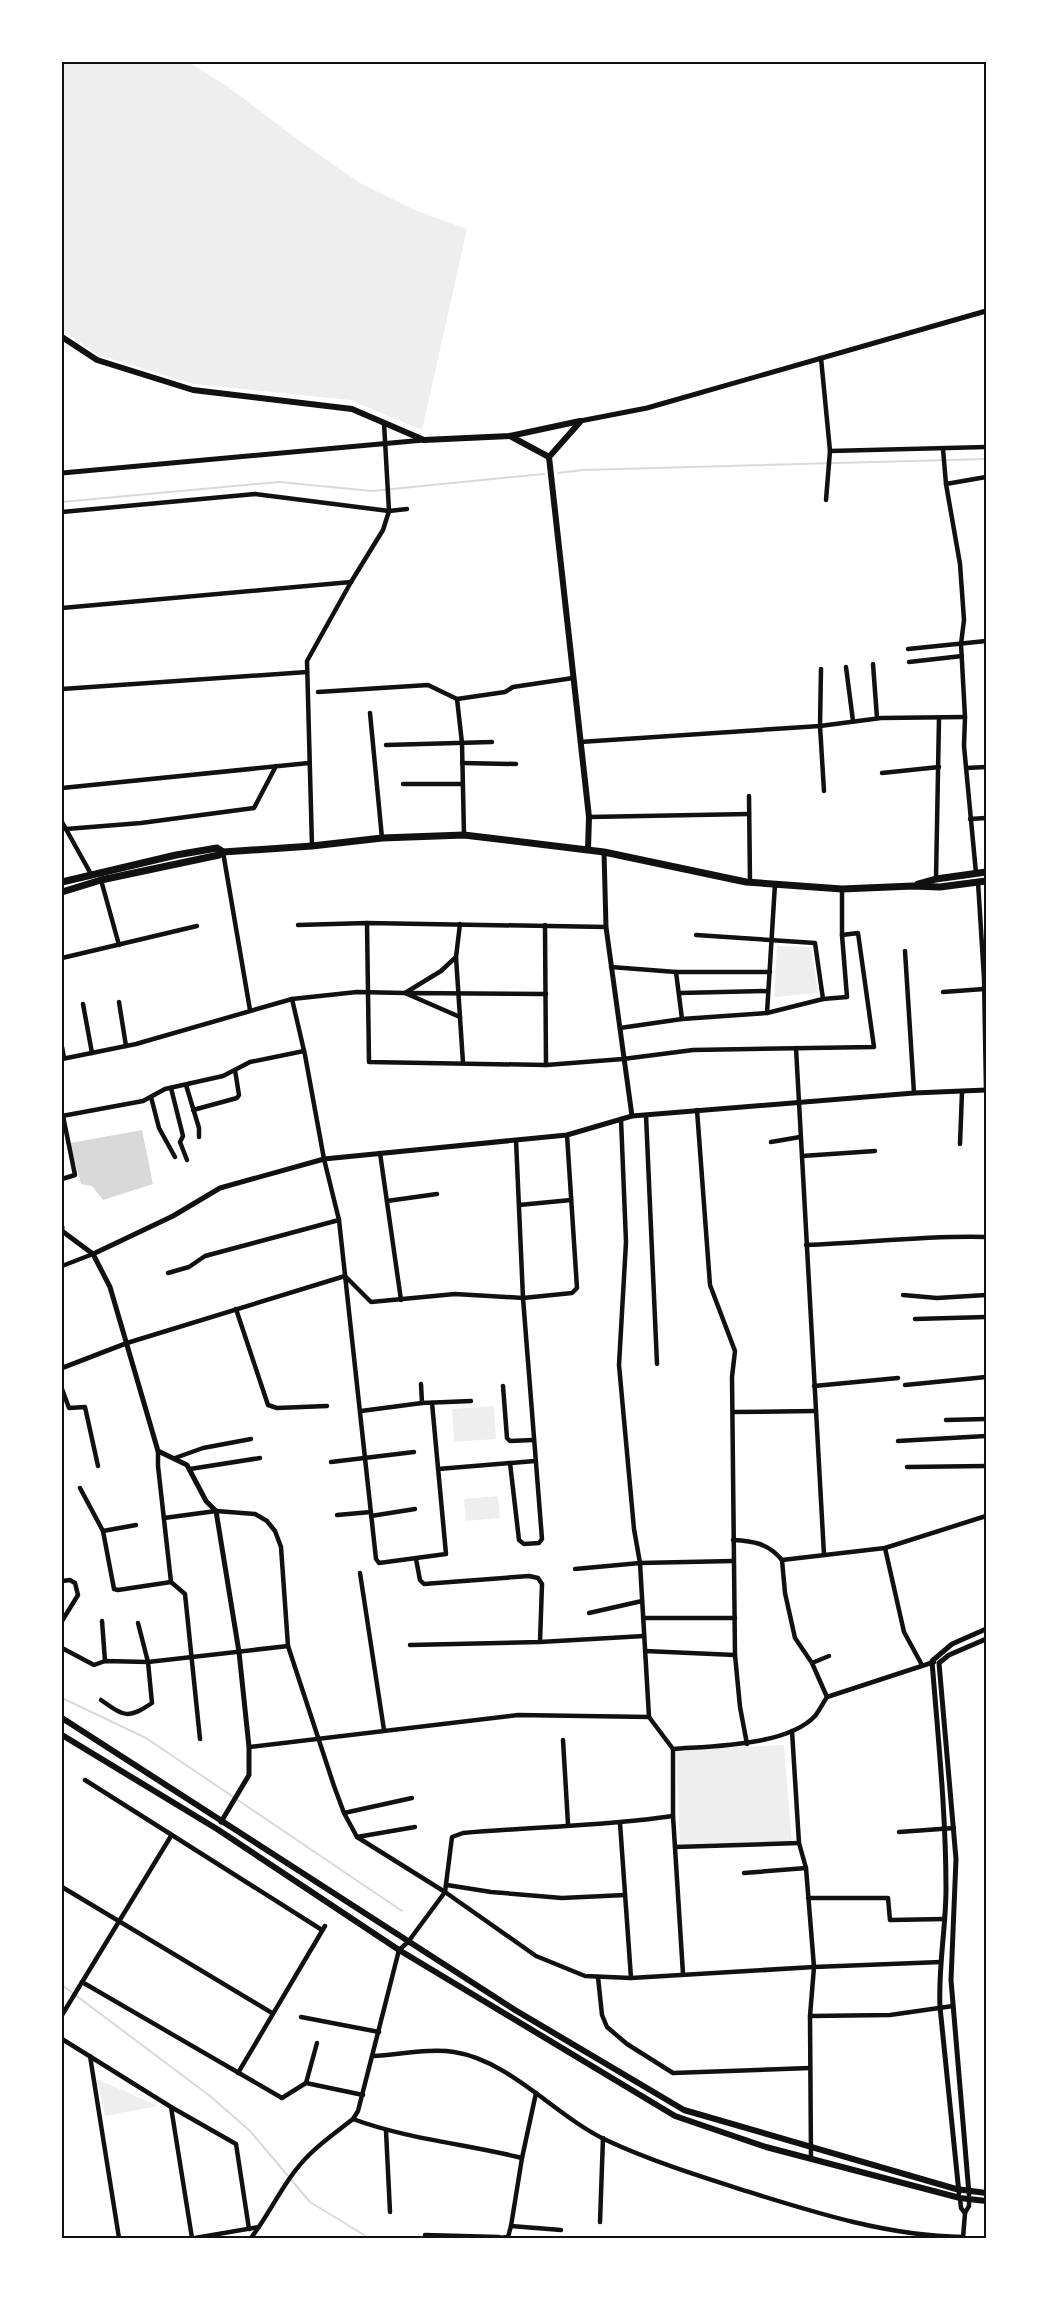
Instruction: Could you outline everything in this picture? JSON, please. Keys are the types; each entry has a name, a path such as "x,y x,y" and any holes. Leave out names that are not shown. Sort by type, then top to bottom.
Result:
{"main road":[{"path":"62,337 97,360 193,390 352,409 424,440 510,436 580,421"},
{"path":"580,421 549,457 589,817 588,849"},
{"path":"510,436 549,457"},
{"path":"62,892 101,880 219,855 223,852 312,846 382,838 464,835 588,849 750,882 842,889 913,885 940,887 987,881"},
{"path":"62,882 217,848 223,852"},
{"path":"913,885 936,879 987,872"},
{"path":"62,1721 515,2010 684,2110 959,2190 987,2193"},
{"path":"62,1735 217,1829 399,1950 675,2116 766,2147 960,2198 987,2201"}],"street":[{"path":"580,421 647,408 987,311"},
{"path":"821,358 830,451 826,500"},
{"path":"312,846 307,661 383,530 389,511 384,423"},
{"path":"62,473 424,440"},
{"path":"830,451 987,447"},
{"path":"943,449 946,484 960,564 964,620 961,644 966,768 976,873"},
{"path":"946,484 987,477"},
{"path":"62,512 255,494 389,511 407,509"},
{"path":"62,608 351,582"},
{"path":"908,649 987,641"},
{"path":"909,662 962,656"},
{"path":"873,664 878,718"},
{"path":"846,667 853,722"},
{"path":"822,669 820,726 825,790"},
{"path":"62,689 307,672"},
{"path":"318,692 428,685 457,699 505,692 513,687 573,678"},
{"path":"457,699 462,743 464,835"},
{"path":"370,713 382,838"},
{"path":"580,742 820,726 878,718 965,717"},
{"path":"936,879 939,718"},
{"path":"386,745 492,742"},
{"path":"62,788 309,763"},
{"path":"462,763 516,764"},
{"path":"66,829 141,823 254,808 276,766"},
{"path":"882,773 939,767"},
{"path":"966,768 987,768"},
{"path":"403,784 462,784"},
{"path":"749,796 750,882"},
{"path":"589,817 749,814"},
{"path":"970,819 987,818"},
{"path":"62,822 91,874"},
{"path":"223,852 250,1010"},
{"path":"604,852 606,927 632,1116"},
{"path":"101,880 119,945"},
{"path":"62,1266 173,1216 220,1188 324,1159 567,1135 632,1116 987,1089 985,978 978,882"},
{"path":"767,1013 775,884"},
{"path":"620,1028 767,1013 823,999 848,997 842,935 842,889"},
{"path":"298,925 367,923 606,927"},
{"path":"367,923 369,1062 546,1065 623,1059 693,1050 874,1047 858,933 842,935"},
{"path":"460,924 456,957 464,1063"},
{"path":"545,925 546,1065"},
{"path":"62,958 197,926"},
{"path":"696,935 815,943 823,999"},
{"path":"905,951 914,1093"},
{"path":"405,993 441,971 456,957"},
{"path":"611,967 676,972 770,972"},
{"path":"676,972 682,1020"},
{"path":"943,992 984,989"},
{"path":"680,993 768,991"},
{"path":"62,1047 63,1059 126,1046 292,999 367,993 546,994"},
{"path":"405,993 460,1017"},
{"path":"292,999 324,1159 339,1220 371,1514 377,1562 382,1564 445,1555 446,1552 432,1403"},
{"path":"118,1002 126,1046"},
{"path":"83,1004 92,1053"},
{"path":"796,1048 824,1555"},
{"path":"62,1179 75,1175 62,1116 143,1101 171,1088 223,1076 261,1059 304,1051"},
{"path":"193,1110 237,1098 239,1095 235,1070"},
{"path":"186,1085 199,1128 199,1137"},
{"path":"171,1088 183,1136 180,1142 187,1161"},
{"path":"960,1144 962,1092"},
{"path":"151,1097 159,1128 175,1157"},
{"path":"697,1110 710,1285 735,1351 732,1377 735,1655 740,1707 747,1744"},
{"path":"646,1115 657,1364"},
{"path":"621,1119 626,1242 619,1365 634,1529 640,1563 649,1717 673,1749 673,1816 683,1974"},
{"path":"345,1276 371,1302 455,1294 523,1298 572,1293 577,1288 567,1135"},
{"path":"771,1142 800,1137"},
{"path":"510,1463 519,1540 524,1544 539,1543 542,1539 523,1298 516,1140"},
{"path":"802,1156 875,1151"},
{"path":"380,1153 401,1300"},
{"path":"387,1201 437,1194"},
{"path":"519,1205 572,1200"},
{"path":"168,1273 189,1267 205,1256 339,1220"},
{"path":"62,1227 62,1231 93,1254 110,1287 158,1451 171,1582 185,1594 200,1738"},
{"path":"807,1245 872,1243 951,1236 987,1237"},
{"path":"62,1368 127,1343 345,1276"},
{"path":"903,1295 936,1298 987,1294"},
{"path":"236,1309 268,1405 277,1408 327,1406"},
{"path":"915,1319 987,1317"},
{"path":"905,1385 987,1377"},
{"path":"814,1386 898,1378"},
{"path":"421,1384 422,1403"},
{"path":"503,1386 507,1438 510,1441 533,1440"},
{"path":"62,1389 69,1408 85,1407 98,1466"},
{"path":"361,1411 422,1403 471,1401"},
{"path":"733,1412 816,1411"},
{"path":"946,1420 987,1419"},
{"path":"897,1441 987,1436"},
{"path":"175,1458 203,1448 251,1439"},
{"path":"158,1451 182,1461 190,1469 206,1501 216,1511 239,1652 249,1747 249,1775 221,1822"},
{"path":"331,1462 414,1452"},
{"path":"190,1469 260,1458"},
{"path":"438,1469 535,1461"},
{"path":"907,1467 987,1466"},
{"path":"80,1488 103,1531 114,1589 171,1582"},
{"path":"337,1515 415,1509"},
{"path":"164,1518 216,1511 255,1514 267,1521 281,1547 288,1646 344,1813 357,1837 445,1892 536,1956 585,1977 631,1978 940,1962"},
{"path":"782,1560 885,1548 987,1516"},
{"path":"103,1531 136,1525"},
{"path":"733,1540 766,1545 782,1560 785,1593 795,1638 812,1663 827,1697"},
{"path":"885,1548 904,1632 922,1665"},
{"path":"416,1559 420,1580 424,1584 529,1576 538,1578 542,1584 540,1642"},
{"path":"575,1569 640,1563 733,1562"},
{"path":"360,1574 384,1730"},
{"path":"62,1581 70,1580 75,1583 78,1595 62,1622"},
{"path":"589,1613 642,1601"},
{"path":"643,1618 735,1618"},
{"path":"102,1621 105,1661"},
{"path":"101,1700 119,1713 127,1715 134,1715 152,1703 148,1662 138,1623"},
{"path":"673,1749 747,1744 792,1731 814,1717 827,1697 932,1661 951,1644 987,1629"},
{"path":"410,1645 540,1642 644,1636"},
{"path":"939,1663 950,1655 987,1639"},
{"path":"62,1648 94,1665 105,1661 148,1662 288,1646"},
{"path":"645,1651 735,1655"},
{"path":"812,1663 829,1656"},
{"path":"932,1661 939,1663"},
{"path":"932,1661 945,1829 945,1919 940,1962 940,2007 961,2208 965,2214"},
{"path":"373,2056 440,2051 461,2053 490,2064 603,2138 648,2158 789,2205 893,2230 929,2236 963,2238 965,2214 969,2206 969,2191 951,1980 956,1859 939,1663"},
{"path":"249,1747 518,1715 649,1717"},
{"path":"792,1731 799,1844 806,1868 814,1967 810,2016 811,2159"},
{"path":"563,1740 568,1824"},
{"path":"86,1780 171,1836 323,1928 238,2073"},
{"path":"344,1813 412,1798"},
{"path":"250,2238 260,2227 303,2162 353,2119 363,2095 399,1950 408,1942 445,1892 450,1841 455,1834 568,1824 620,1823 673,1816"},
{"path":"620,1823 631,1978"},
{"path":"357,1837 415,1827"},
{"path":"899,1832 954,1828"},
{"path":"62,2015 171,1836"},
{"path":"675,1847 799,1844"},
{"path":"744,1873 806,1868"},
{"path":"447,1885 554,1898 625,1895"},
{"path":"62,1887 272,2013"},
{"path":"808,1898 888,1898 890,1920 945,1919"},
{"path":"597,1977 602,2015 607,2027 627,2044 673,2073 810,2068"},
{"path":"82,1982 282,2098 306,2083 363,2095"},
{"path":"810,2016 890,2015 953,2006"},
{"path":"301,2017 379,2032"},
{"path":"62,2039 171,2107 236,2144 249,2229"},
{"path":"306,2083 316,2043"},
{"path":"90,2056 119,2238"},
{"path":"425,2235 499,2238 508,2236 536,2093"},
{"path":"950,2103 961,2102"},
{"path":"171,2107 194,2238 260,2227"},
{"path":"353,2119 386,2131 522,2158"},
{"path":"386,2131 390,2212"},
{"path":"600,2222 603,2138"},
{"path":"511,2226 561,2230"},
{"path":"891,2238 893,2230"}],"shaded area":[{"path":"62,62 188,62 227,86 302,143 360,183 417,211 467,229 422,430 350,400 194,384 98,355 62,330"},
{"path":"777,946 811,947 818,993 774,997"},
{"path":"142,1130 153,1184 103,1200 92,1186 81,1184 70,1143"},
{"path":"494,1406 496,1439 454,1442 452,1409"},
{"path":"498,1496 500,1518 466,1521 464,1499"},
{"path":"784,1745 792,1842 680,1844 676,1750"},
{"path":"97,2079 158,2106 105,2116"}],"waterway":[{"path":"558,473 583,470 986,459"},
{"path":"62,502 279,482 372,491 544,474"},
{"path":"62,1698 146,1738 402,1911"},
{"path":"62,1985 210,2096 250,2131 310,2202 369,2238"}]}
